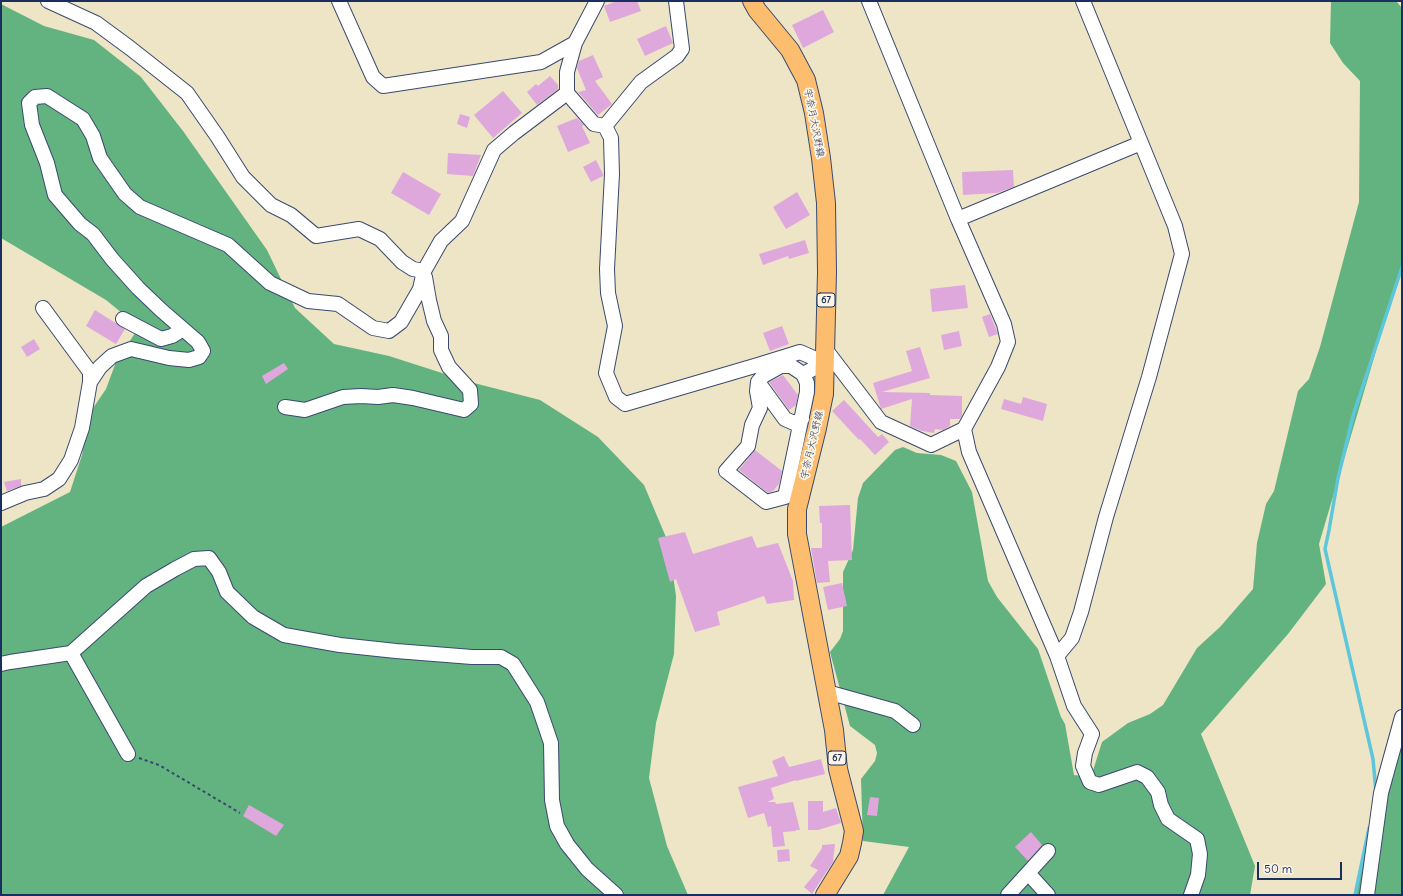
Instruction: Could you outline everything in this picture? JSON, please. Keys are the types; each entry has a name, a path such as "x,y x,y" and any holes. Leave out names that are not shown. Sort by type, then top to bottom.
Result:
{"main road":[{"name":"宇奈月大沢野線","path":"752,1 757,10 790,50 806,80 814,113 826,203 827,272 824,394 797,509 797,534 834,730 838,769 854,831 849,856 825,895"}],"street":[{"path":"48,1 96,23 187,93 243,177 271,205 291,215 316,236 359,229 380,239 402,262 413,269 424,271"},
{"path":"339,1 373,77 383,86 541,62 574,43"},
{"path":"597,1 574,43 566,72 567,93 594,124 605,126"},
{"path":"605,126 641,82 677,56 682,49 676,1"},
{"path":"605,126 611,138 612,174 608,293 615,326 606,373 616,397 625,404 800,352 825,356 881,422 931,445 964,429 998,367 1008,342 1004,324 958,219 869,1"},
{"path":"1057,656 1072,638 1182,254 1175,226 1083,1"},
{"path":"90,382 100,367 112,356 131,349 169,358 190,360 199,357 203,351 198,342 138,288 112,259 93,234 80,224 55,195 47,163 32,125 29,104 36,97 47,96 83,119 93,136 100,158 125,194 140,207 228,244 270,283 308,301 338,304 373,328 389,331 401,322 420,289 424,271 441,241 462,221 494,150 567,93"},
{"path":"958,219 1141,143"},
{"path":"285,407 305,410 343,397 378,397 393,395 464,410 472,404 470,390 449,367 441,350 441,336 429,300 424,271"},
{"path":"1,503 44,489 59,479 71,460 82,428 90,382 90,372 43,308"},
{"path":"123,319 161,339 172,336 182,329"},
{"path":"803,374 825,356"},
{"path":"781,366 792,366 803,374 807,383 807,392 785,497 766,502 726,471 748,446 752,425 760,408 757,391 758,382 763,376 781,366"},
{"path":"758,382 785,419 794,423 802,419"},
{"path":"964,429 970,452 1057,656 1074,706 1092,734 1085,753 1083,766 1090,782 1099,785 1137,772 1147,777 1158,792 1168,819 1197,839 1200,854 1198,875 1191,895"},
{"path":"1,664 71,653 146,586 194,560 209,558 219,572 227,592 253,617 284,635 340,645 396,651 472,657 501,657 513,664 537,702 551,743 552,800 557,826 567,844 587,869 616,895"},
{"path":"71,653 128,754"},
{"path":"827,692 895,711 913,725"},
{"path":"1367,895 1381,793 1402,717"},
{"path":"1008,895 1048,851"},
{"path":"1028,873 1048,895"}],"path":[{"path":"128,754 159,765 240,813"}],"green space":[{"path":"1331,1 1396,1 1402,8 1402,263 1319,544 1326,584 1288,634 1201,734 1255,866 1250,895 883,895 909,847 863,841 861,779 875,761 877,753 875,745 850,726 830,652 840,639 843,631 843,572 853,550 858,498 863,483 895,450 903,447 917,453 941,455 956,461 972,492 988,581 997,597 1038,649 1061,717 1065,724 1074,775 1091,777 1102,742 1128,723 1150,714 1163,705 1197,648 1220,627 1253,589 1257,543 1266,504 1274,491 1298,391 1309,379 1320,347 1359,202 1360,81 1343,63 1330,43"},
{"path":"1,4 44,26 94,40 141,77 183,131 267,250 295,308 334,344 389,356 470,382 540,400 598,437 644,485 668,542 676,596 674,654 656,723 649,778 667,846 688,895 1,895 1,527 70,492 82,455 89,414 106,389 116,362 139,327 106,300 1,238"},
{"path":"1402,742 1402,895 1354,895 1377,805 1393,779"}],"building":[{"path":"617,1 637,1 641,11 610,22 604,6"},
{"path":"823,10 834,32 803,48 792,25"},
{"path":"666,26 673,43 645,56 637,39"},
{"path":"593,55 603,77 595,81 612,104 598,115 578,92 586,90 577,68 579,61"},
{"path":"550,76 558,85 558,89 537,105 527,92 536,84 538,86"},
{"path":"503,91 522,113 493,138 474,115"},
{"path":"460,114 470,117 467,128 457,124"},
{"path":"577,118 584,125 582,126 590,143 568,152 557,126"},
{"path":"448,153 481,155 473,176 447,174"},
{"path":"596,160 603,176 591,182 583,167"},
{"path":"1013,170 1014,187 997,193 963,195 962,172"},
{"path":"403,172 441,194 429,215 391,193"},
{"path":"797,192 810,215 786,229 773,207"},
{"path":"805,240 809,253 789,259 788,256 763,265 759,254"},
{"path":"965,285 968,308 932,312 930,289"},
{"path":"95,310 125,329 116,344 86,326"},
{"path":"990,314 998,334 989,337 982,317"},
{"path":"782,326 789,344 770,351 763,333"},
{"path":"959,331 962,346 944,350 941,335"},
{"path":"34,339 40,349 27,357 21,347"},
{"path":"920,347 930,378 882,392 930,393 930,395 962,396 962,415 960,419 950,419 950,426 943,430 935,429 934,433 922,431 910,426 912,399 881,409 873,383 912,371 906,351"},
{"path":"284,363 288,369 266,384 262,376"},
{"path":"783,375 798,395 796,405 789,410 769,382"},
{"path":"1023,397 1047,404 1043,421 1001,409 1004,399 1021,404"},
{"path":"844,400 878,437 882,434 889,442 875,455 832,411"},
{"path":"755,450 782,471 779,484 773,491 768,493 739,470"},
{"path":"21,479 21,486 7,491 4,482"},
{"path":"850,505 852,560 828,561 830,582 817,583 811,548 822,548 822,523 820,523 819,506"},
{"path":"685,532 693,554 752,536 757,548 778,543 793,581 794,600 767,604 764,596 717,612 720,625 695,632 676,579 670,582 658,538"},
{"path":"842,583 847,606 828,610 823,587"},
{"path":"784,756 789,767 821,759 825,774 796,780 771,788 774,799 767,802 775,802 776,804 793,802 800,830 783,832 785,846 773,847 771,826 768,827 764,813 748,818 738,787 778,776 772,761"},
{"path":"870,797 879,798 877,816 867,815"},
{"path":"808,801 823,801 823,812 836,808 841,823 818,830 808,830"},
{"path":"249,805 284,825 276,836 243,816"},
{"path":"1031,832 1042,845 1028,861 1015,847"},
{"path":"835,844 833,862 812,894 804,887 818,870 810,866 822,848 822,845"},
{"path":"789,849 790,861 778,862 777,850"}],"waterway":[{"path":"1376,792 1373,759 1325,549 1338,478 1353,416 1402,267"},
{"path":"1355,895 1369,828"}]}
